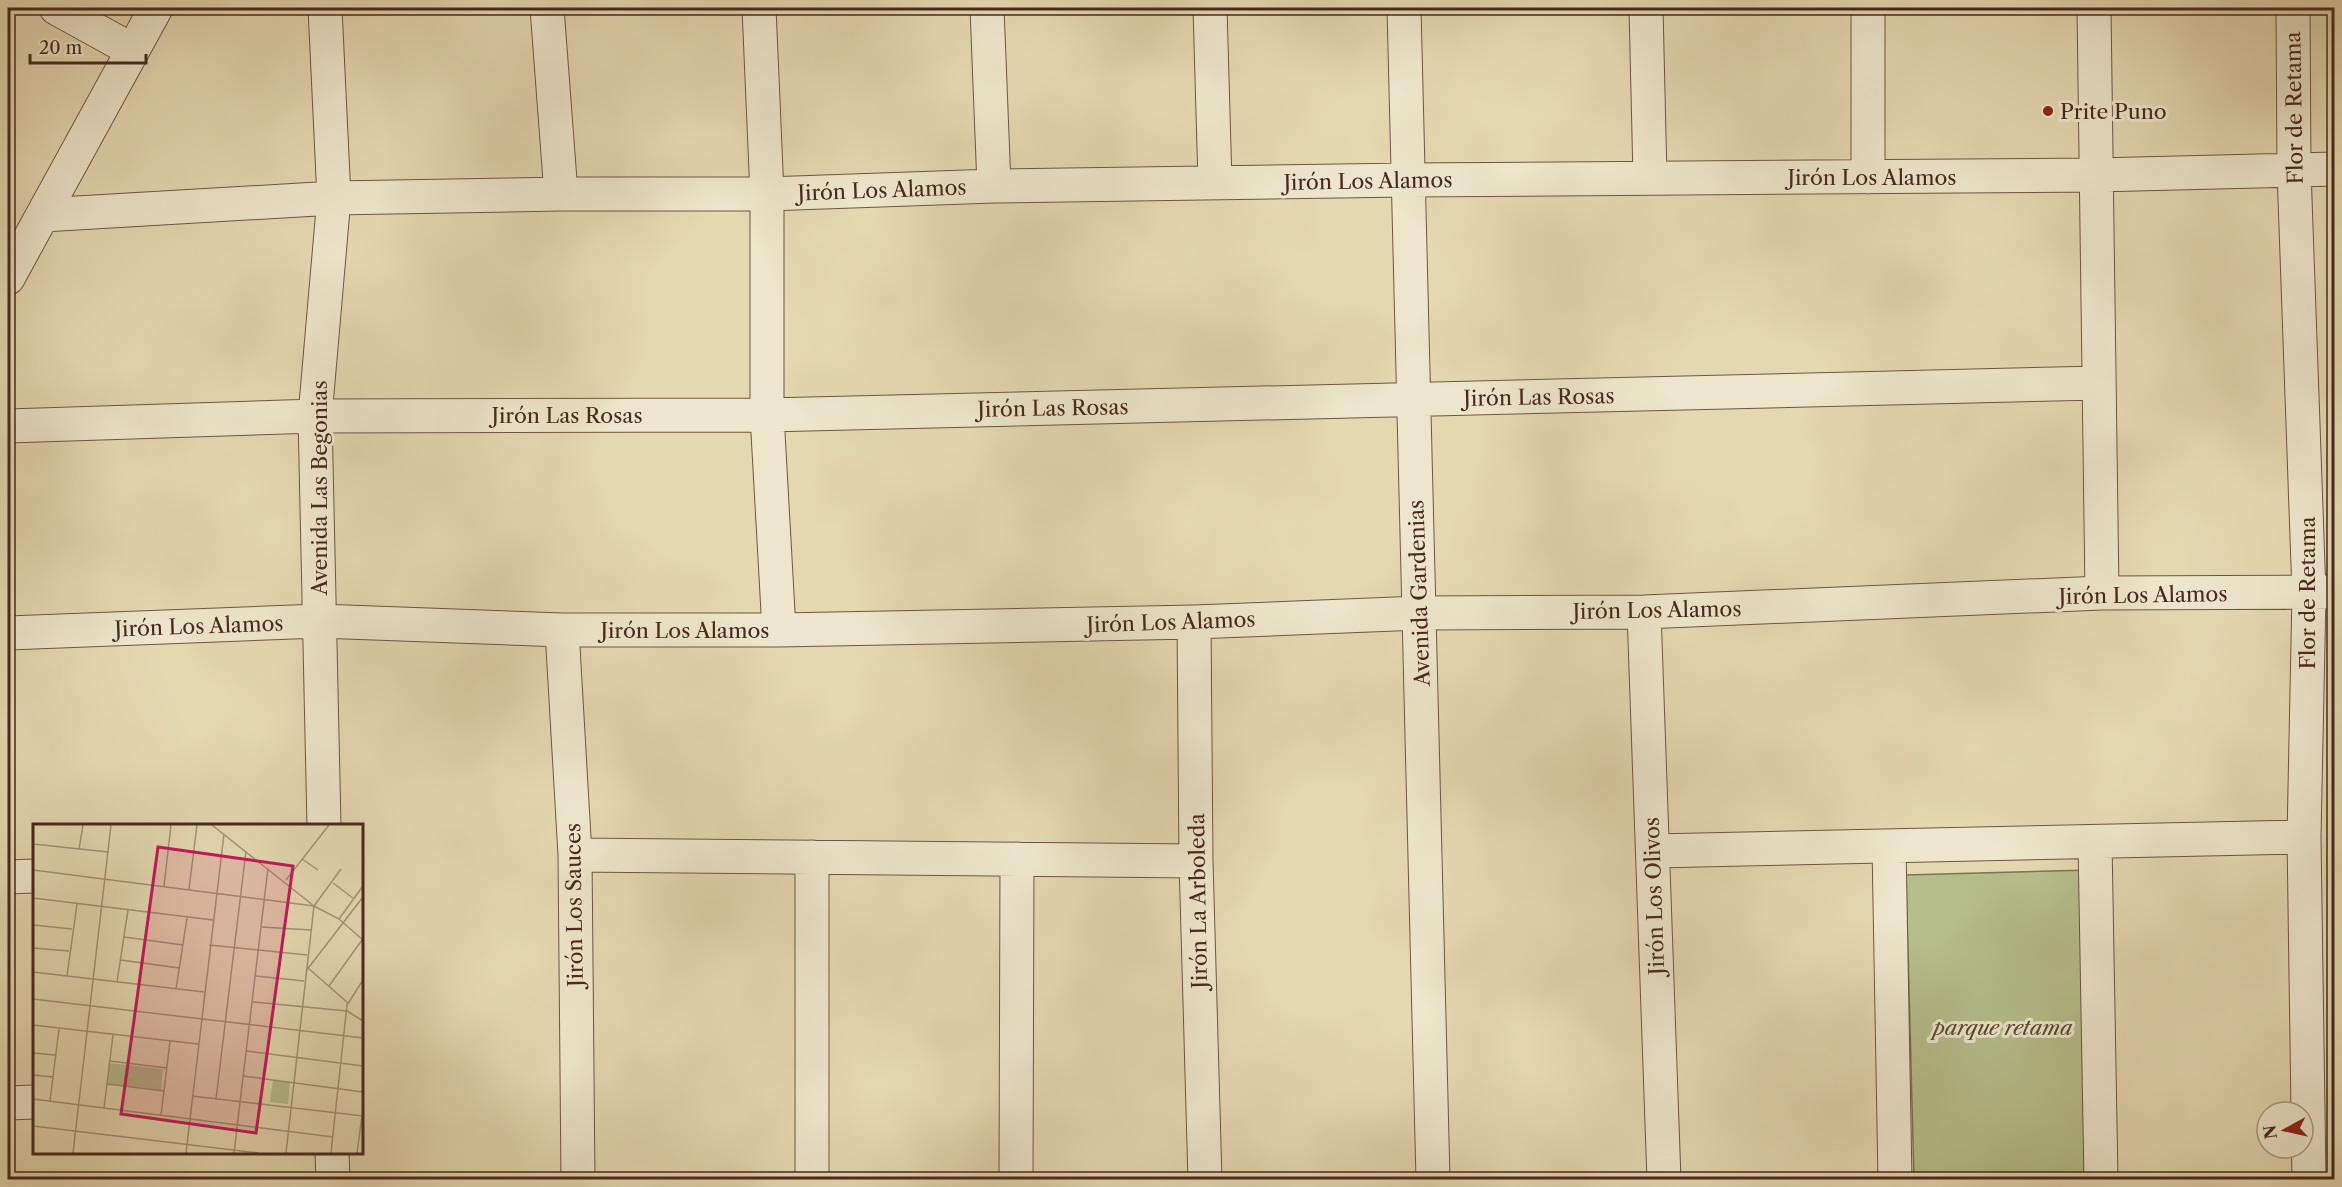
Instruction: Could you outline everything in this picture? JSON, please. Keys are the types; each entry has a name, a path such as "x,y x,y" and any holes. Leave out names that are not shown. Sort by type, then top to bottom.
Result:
{"street":[{"path":"56,8 132,50"},
{"path":"8,278 156,8"},
{"name":"Avenida Las Begonias","path":"324,824 315,416 334,198 325,8"},
{"path":"547,8 561,194"},
{"path":"759,8 767,194 767,415 779,630"},
{"path":"987,8 994,186"},
{"path":"1210,8 1215,183"},
{"name":"Avenida Gardenias","path":"1404,8 1433,1179"},
{"path":"1646,8 1650,178"},
{"path":"1868,8 1868,177"},
{"path":"2094,8 2102,593"},
{"name":"Flor de Retama","path":"2293,8 2295,170 2322,593 2304,837 2309,1179"},
{"name":"Jirón Los Alamos","path":"43,214 334,198 561,194 767,194 994,186 1408,180 2096,175 2334,170"},
{"name":"Jirón Las Rosas","path":"8,426 315,416 767,415 2099,383"},
{"name":"Jirón Los Alamos","path":"8,633 319,621 562,630 779,630 1194,622 1420,613 1644,612 2102,593 2322,593"},
{"name":"Jirón Los Olivos","path":"1644,612 1664,1179"},
{"name":"Jirón La Arboleda","path":"1194,622 1196,861 1205,1179"},
{"name":"Jirón Los Sauces","path":"562,630 575,855 578,1179"},
{"path":"1653,851 2304,837"},
{"path":"2095,842 2101,1179"},
{"path":"1889,846 1895,1179"},
{"path":"575,855 1196,861"},
{"path":"812,857 812,1179"},
{"path":"1016,1179 1017,859"},
{"path":"8,876 33,876"},
{"path":"8,1103 33,1102"},
{"path":"332,1154 333,1179"}],"green space":[{"name":"parque retama","path":"2091,870 2100,1179 1914,1179 1906,875"}],"place":[{"name":"Prite Puno","path":"2048,111"}]}
